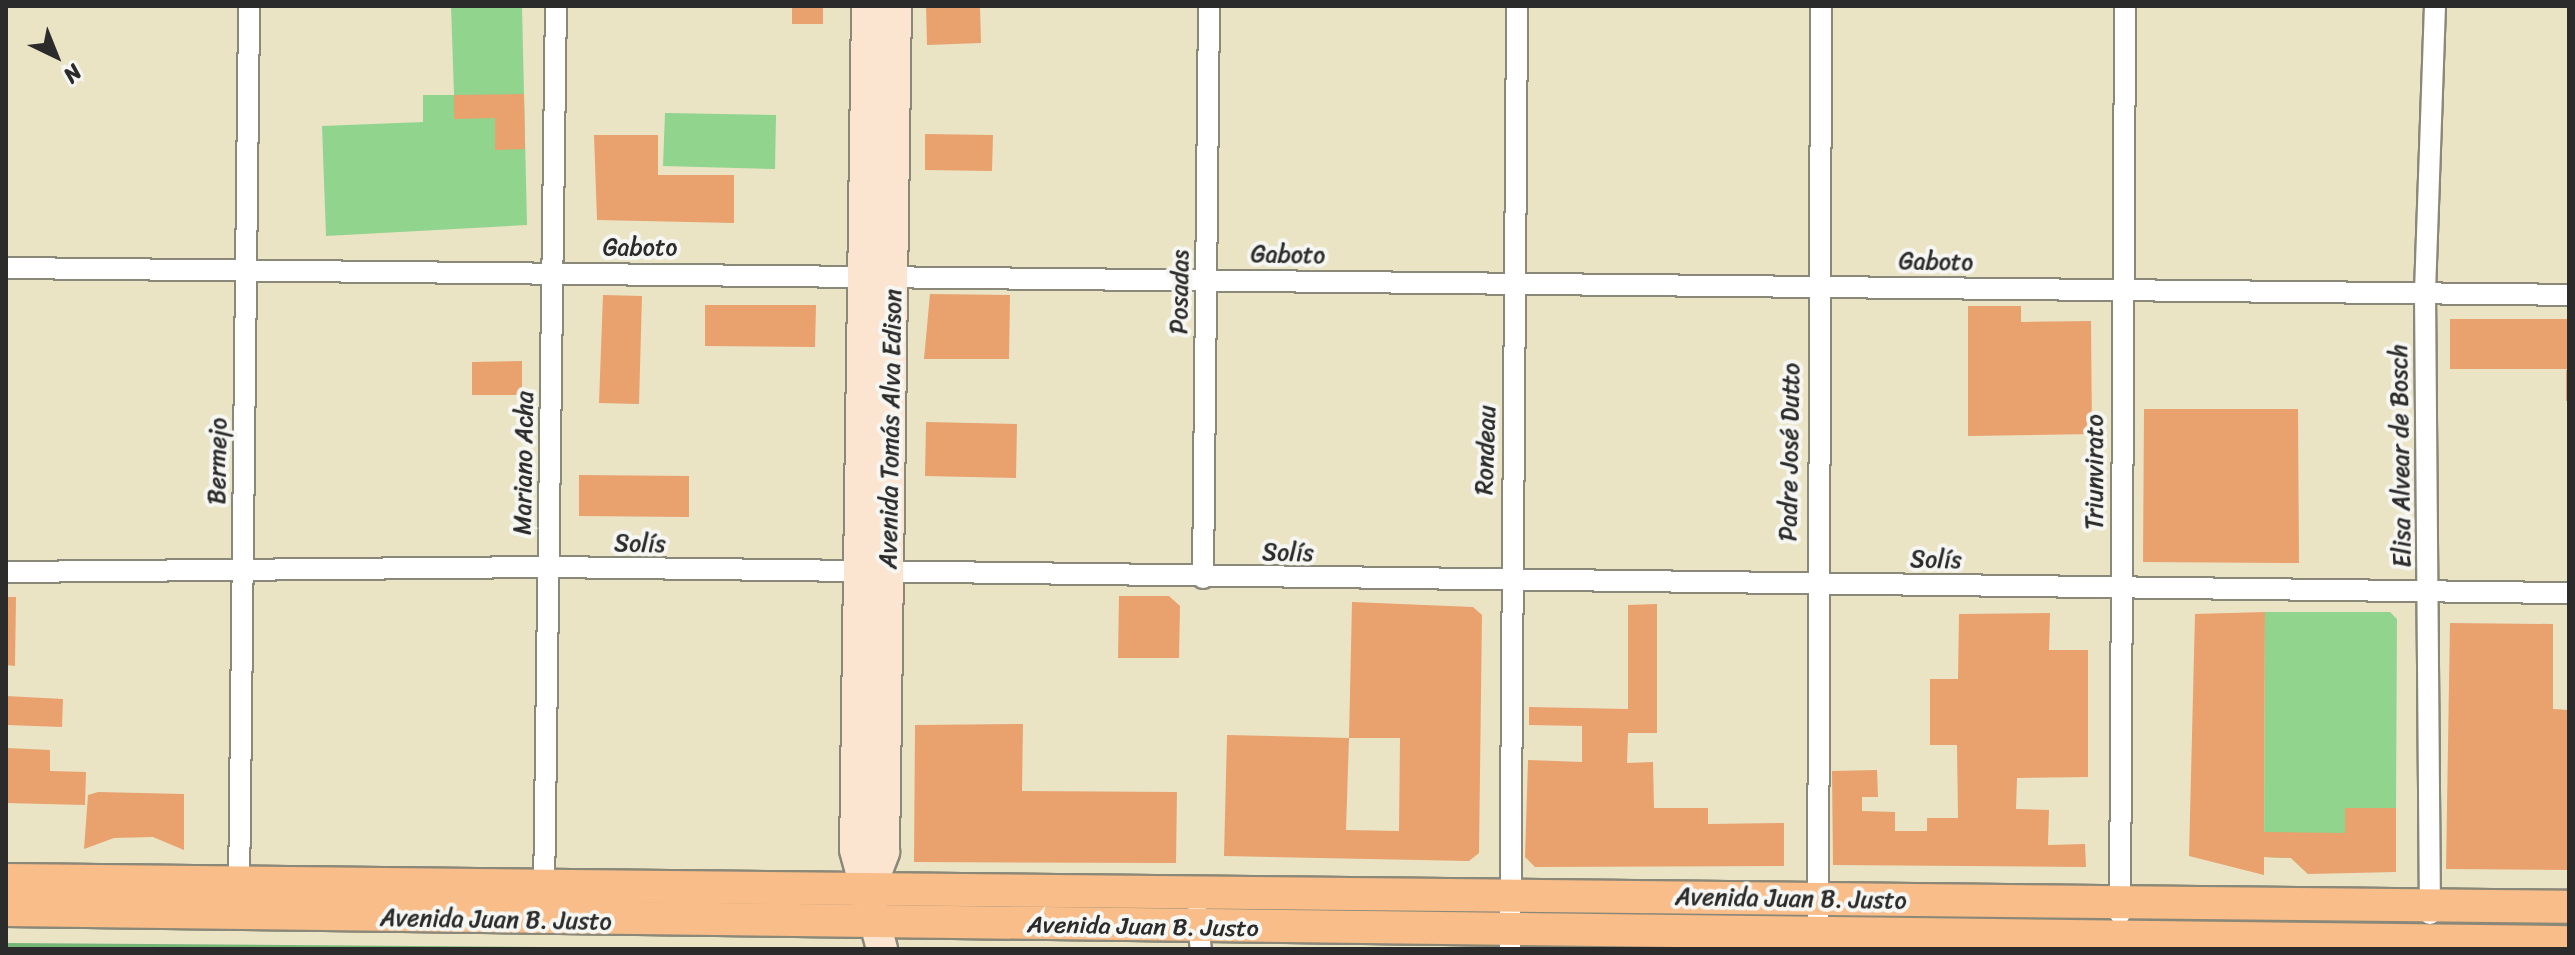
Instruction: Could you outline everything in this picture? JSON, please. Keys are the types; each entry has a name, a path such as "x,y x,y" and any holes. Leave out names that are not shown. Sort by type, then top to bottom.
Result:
{"main road":[{"name":"Avenida Tomás Alva Edison","path":"867,6 878,276 870,889"},
{"name":"Avenida Tomás Alva Edison","path":"878,276 896,6"},
{"name":"Avenida Juan B. Justo","path":"6,880 2569,907"},
{"path":"870,889 880,936"},
{"name":"Avenida Juan B. Justo","path":"6,910 239,917 544,920 880,936 2436,945 2569,942"}],"street":[{"name":"Bermejo","path":"239,917 249,6"},
{"name":"Mariano Acha","path":"544,920 556,6"},
{"name":"Posadas","path":"1203,578 1209,6"},
{"name":"Rondeau","path":"1508,940 1508,581 1518,283 1517,6"},
{"name":"Padre José Dutto","path":"1817,941 1815,584 1821,6"},
{"name":"Triunvirato","path":"2122,943 2119,902 2122,588 2119,289 2125,6"},
{"name":"Elisa Alvear de Bosch","path":"2435,6 2425,292 2429,592 2428,906 2436,945"},
{"name":"Gaboto","path":"6,268 2569,295"},
{"name":"Solís","path":"6,572 243,566 548,567 875,576 2569,593"},
{"path":"1197,892 1199,938"}],"green space":[{"path":"451,6 522,6 527,225 326,236 322,126 423,122 423,95 454,95"},
{"path":"665,113 776,115 775,169 663,166"},
{"path":"2265,612 2390,612 2397,619 2396,808 2346,808 2345,833 2309,833 2308,874 2291,858 2264,857"},
{"path":"6,943 833,949 6,949"}],"building":[{"path":"792,6 823,6 823,24 792,24"},
{"path":"926,6 980,6 981,43 927,45"},
{"path":"524,94 525,149 495,150 495,118 454,119 454,95"},
{"path":"925,134 993,135 992,171 925,170"},
{"path":"594,135 658,135 658,175 734,175 734,223 597,220"},
{"path":"930,294 1010,295 1009,359 924,359"},
{"path":"603,295 642,296 639,404 599,403"},
{"path":"705,305 816,305 815,347 705,346"},
{"path":"1968,306 2021,306 2021,322 2091,321 2092,434 1968,436"},
{"path":"2450,319 2569,319 2569,369 2450,369"},
{"path":"522,361 522,395 472,395 472,362"},
{"path":"2566,370 2569,370 2569,401 2566,401"},
{"path":"2144,409 2298,409 2299,563 2143,562"},
{"path":"926,422 1017,424 1016,478 925,476"},
{"path":"579,475 689,476 689,517 579,516"},
{"path":"1119,596 1169,596 1180,606 1179,658 1118,658"},
{"path":"6,597 16,597 15,666 6,665"},
{"path":"1352,602 1473,607 1482,615 1479,853 1469,861 1224,856 1227,735 1349,738","holes":["1349,738 1400,738 1399,831 1346,830"]},
{"path":"1657,604 1657,733 1628,733 1627,763 1653,762 1654,808 1708,808 1708,824 1784,823 1784,866 1535,867 1525,857 1528,760 1582,762 1582,726 1529,725 1529,707 1628,709 1628,605"},
{"path":"2265,612 2264,832 2345,833 2345,808 2396,808 2396,872 2308,874 2291,858 2264,857 2264,875 2189,856 2195,614"},
{"path":"2050,613 2049,650 2088,650 2088,777 2017,778 2016,809 2049,810 2048,845 2085,844 2086,867 1833,865 1832,771 1877,770 1878,797 1862,797 1862,811 1895,812 1895,831 1927,831 1927,818 1958,818 1957,745 1930,745 1930,679 1958,679 1959,614"},
{"path":"2450,623 2553,624 2553,709 2569,710 2569,870 2446,869"},
{"path":"6,696 63,699 62,727 6,725"},
{"path":"1023,724 1022,791 1177,792 1176,863 914,862 915,725"},
{"path":"6,748 50,750 50,771 86,772 85,805 6,803"},
{"path":"98,792 184,794 184,850 153,837 114,838 84,849 88,795"}]}
